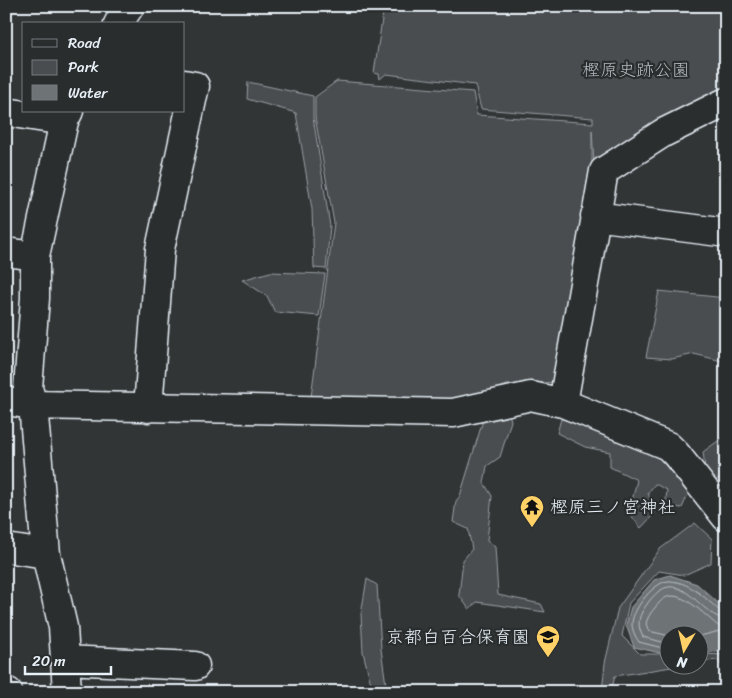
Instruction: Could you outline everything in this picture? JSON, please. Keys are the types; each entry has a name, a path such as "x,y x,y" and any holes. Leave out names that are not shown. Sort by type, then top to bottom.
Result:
{"street":[{"path":"119,22 130,6"},
{"path":"148,408 160,249 195,86 185,84"},
{"path":"563,403 604,171 663,133 726,102"},
{"path":"6,112 66,116 35,256 35,298 28,388 33,405 46,554 63,627 67,692"},
{"path":"595,216 719,232"},
{"path":"6,252 35,256"},
{"path":"6,401 33,405 453,413 531,396 563,403 668,446 726,518"},
{"path":"6,548 46,554"},
{"path":"65,660 195,666"}],"green space":[{"name":"樫原史跡公園","path":"384,6 726,6 726,91 594,164 592,130 592,169 557,382 507,385 462,402 311,397 334,223 315,117 315,97 337,81 473,92 477,115 593,123 593,118 481,109 475,85 386,74 380,79 379,74 374,73"},
{"path":"248,82 313,96 313,117 330,226 326,269 314,268 312,209 296,113 247,99"},
{"path":"270,272 325,274 319,316 275,312 267,296 242,280"},
{"path":"659,291 726,298 726,362 694,354 672,359 646,357"},
{"path":"509,413 511,421 500,457 487,466 484,483 492,496 487,540 495,547 498,595 541,604 545,612 477,602 469,609 459,595 463,560 472,549 468,529 453,522 456,501 460,496 484,417"},
{"path":"561,419 602,430 659,458 689,492 682,508 665,506 667,490 655,484 648,493 655,513 641,528 629,513 637,480 610,467 610,452 585,447 557,433"},
{"path":"726,435 726,477 715,480 705,468 703,452"},
{"path":"695,523 712,539 711,563 684,575 659,571 629,603 622,636 640,654 660,654 660,669 615,676 611,692 602,692 605,663 618,608 660,549"},
{"path":"367,579 377,585 381,649 387,692 373,692 363,652 361,614"},
{"path":"710,654 726,655 726,686 722,687 725,669 717,660 710,661"}],"water":[{"path":"670,575 697,584 726,610 726,649 710,653 710,626 660,626 660,653 634,647 626,625 631,607 654,580"}],"place":[{"name":"樫原三ノ宮神社","path":"532,528"},
{"name":"京都白百合保育園","path":"548,658"}]}
